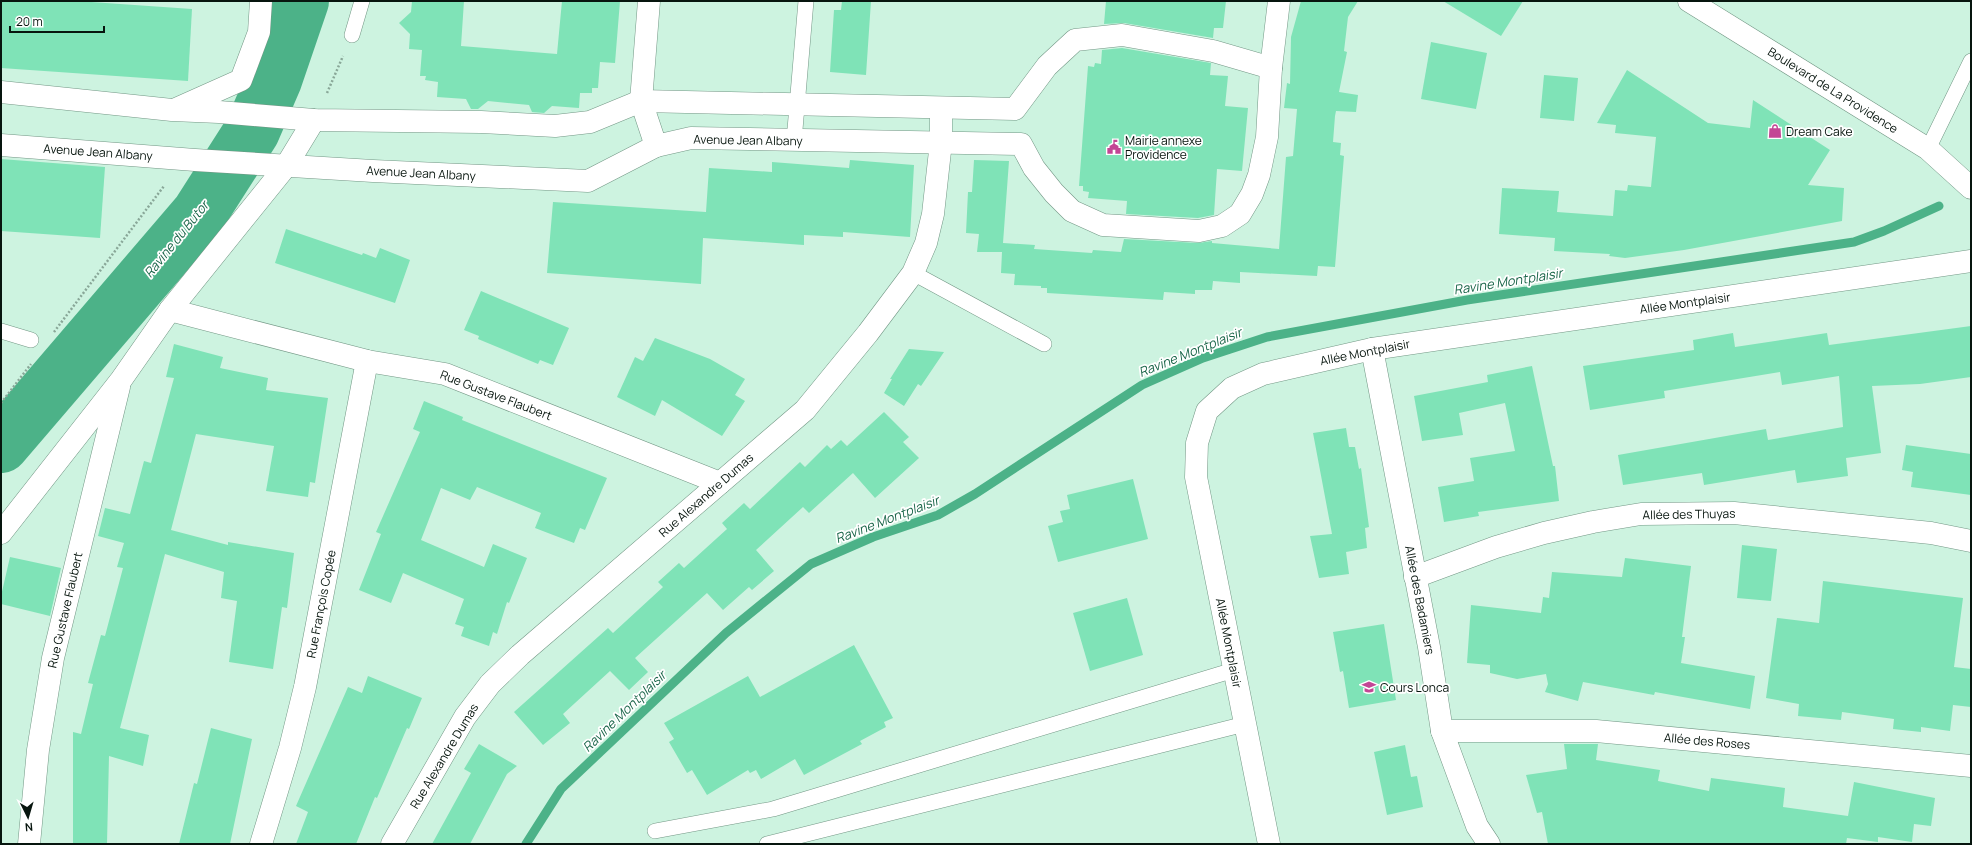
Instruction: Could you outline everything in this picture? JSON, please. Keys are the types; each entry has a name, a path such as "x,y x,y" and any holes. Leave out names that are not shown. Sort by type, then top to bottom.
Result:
{"street":[{"path":"172,110 240,80 259,32 261,1"},
{"path":"649,1 641,100 656,146"},
{"name":"Avenue Jean Albany","path":"1,145 189,160 588,181 656,146 691,138 1021,144 1034,168 1054,193 1072,211 1103,225 1199,231 1222,226 1240,214 1252,194 1260,175 1267,137 1271,68 1279,1"},
{"name":"Boulevard de La Providence","path":"1689,1 1928,149 1971,188"},
{"path":"1,92 172,110 305,119 482,122 555,126 590,122 641,100 1015,109 1047,66 1075,40 1122,35 1213,51 1271,68"},
{"name":"Rue Alexandre Dumas","path":"392,844 465,717 490,684 520,655 805,410 868,333 913,274 926,243 933,214 941,142 942,108"},
{"name":"Rue Gustave Flaubert","path":"1,533 121,380 170,310 278,165 305,119"},
{"name":"Allée Montplaisir","path":"1269,844 1196,477 1197,443 1207,411 1232,388 1263,374 1372,349 1971,261"},
{"name":"Rue Gustave Flaubert","path":"170,310 367,361 445,374 720,483"},
{"name":"Allée des Badamiers","path":"1372,349 1416,577 1442,730 1477,826 1489,844"},
{"name":"Rue François Copée","path":"261,844 290,748 305,687 367,361"},
{"name":"Rue Gustave Flaubert","path":"29,844 38,750 53,658 121,380"},
{"name":"Allée des Thuyas","path":"1416,577 1496,547 1544,533 1593,522 1641,514 1734,513 1931,533 1971,540"},
{"name":"Allée des Roses","path":"1442,730 1596,731 1971,766"}],"lane":[{"path":"352,35 362,1"},
{"path":"794,141 806,1"},
{"path":"1928,149 1971,61"},
{"path":"913,274 1044,344"},
{"path":"1,331 31,340"},
{"path":"656,831 773,809 1234,670"},
{"path":"767,844 1245,724"}],"path":[{"path":"326,97 352,35"},
{"path":"53,334 177,169 189,160"},
{"path":"1,403 34,359"}],"building":[{"path":"1,1 77,1 192,9 188,81 1,68"},
{"path":"412,1 464,1 461,46 557,54 562,1 620,1 615,63 600,62 598,88 592,88 592,93 580,93 579,108 552,106 544,113 532,112 529,105 488,101 478,109 471,109 466,99 437,97 438,82 425,80 426,76 420,76 422,50 409,49 410,34 399,23 411,12"},
{"path":"842,1 871,1 866,75 830,72 834,10 841,10"},
{"path":"1106,1 1226,1 1223,28 1214,28 1213,38 1124,23 1104,24"},
{"path":"1301,1 1358,1 1348,17 1344,51 1347,52 1339,92 1358,95 1356,112 1336,111 1335,116 1333,142 1341,143 1340,155 1344,156 1335,267 1318,266 1317,276 1240,272 1240,283 1213,281 1212,290 1195,290 1195,294 1164,292 1163,300 1047,293 1047,288 1041,288 1041,286 1014,285 1015,274 1001,273 1002,252 977,252 979,234 966,233 968,192 972,192 974,160 1009,161 1003,243 1035,245 1034,249 1092,253 1093,250 1121,252 1124,239 1198,243 1212,241 1212,243 1279,249 1286,157 1293,156 1297,109 1284,108 1287,83 1290,84 1291,37"},
{"path":"1443,1 1523,1 1501,36"},
{"path":"1431,42 1487,53 1476,109 1421,99"},
{"path":"1122,48 1211,63 1210,75 1228,76 1225,106 1248,108 1242,171 1217,169 1214,215 1198,218 1126,214 1127,201 1088,198 1089,192 1083,191 1083,186 1079,186 1088,66 1094,67 1095,63 1101,64 1102,50"},
{"path":"1627,70 1708,123 1750,128 1753,100 1830,150 1808,185 1844,188 1842,221 1684,250 1625,258 1609,256 1610,254 1554,251 1555,238 1499,234 1502,188 1559,191 1557,212 1613,216 1615,190 1627,191 1628,185 1651,187 1656,137 1615,133 1616,125 1597,123"},
{"path":"1544,75 1578,78 1574,121 1540,118"},
{"path":"1,159 105,167 100,238 1,231"},
{"path":"850,160 914,165 910,237 843,232 843,237 804,235 804,245 703,238 701,284 547,273 553,202 706,212 709,168 772,172 772,162 849,168"},
{"path":"286,229 362,255 363,253 376,258 380,248 410,260 395,303 275,263"},
{"path":"481,291 569,328 553,365 540,360 538,364 478,339 479,336 464,330"},
{"path":"1971,326 1971,377 1920,384 1872,386 1881,453 1846,458 1848,476 1797,483 1795,470 1704,485 1702,473 1623,485 1618,455 1766,429 1768,440 1843,427 1839,376 1782,385 1780,372 1664,391 1665,398 1590,410 1583,366 1694,350 1693,340 1733,333 1735,347 1827,333 1829,345"},
{"path":"655,338 710,359 745,379 735,395 745,401 722,436 662,400 655,416 617,397 635,357 643,361"},
{"path":"174,344 223,357 220,368 268,378 266,390 328,398 315,483 310,482 308,497 266,491 274,446 196,434 171,530 228,545 228,542 294,553 287,608 282,607 273,669 229,662 237,601 221,598 224,572 165,554 120,728 149,735 143,766 109,756 107,844 73,844 73,732 81,734 93,684 88,683 101,635 105,636 123,568 117,567 124,543 98,536 105,508 130,514 144,461 151,463 174,378 166,377"},
{"path":"909,349 944,352 921,386 918,384 904,406 884,393 892,379 890,379"},
{"path":"1532,366 1553,466 1555,466 1559,501 1478,512 1479,516 1444,522 1438,487 1474,481 1470,458 1515,451 1505,403 1459,413 1463,435 1422,441 1414,396 1488,382 1487,375"},
{"path":"424,401 463,417 462,420 607,478 585,530 580,528 574,543 535,528 541,513 477,487 470,500 441,488 421,540 484,567 493,544 527,558 509,603 507,602 497,634 493,632 489,646 461,636 464,627 455,624 464,599 403,573 391,603 359,590 381,534 376,532 420,432 413,429"},
{"path":"884,412 909,437 903,442 919,458 875,498 853,473 809,513 803,507 756,550 774,571 752,590 749,587 723,610 707,593 635,658 648,672 629,690 610,671 563,714 570,723 543,745 514,712 608,628 613,633 663,587 658,582 679,563 684,568 727,529 722,523 744,503 750,509 800,462 805,467 827,445 831,449 841,440 847,446"},
{"path":"1346,428 1349,447 1355,447 1359,469 1361,468 1369,527 1365,528 1367,548 1346,552 1349,574 1319,578 1310,536 1332,534 1313,433"},
{"path":"1906,445 1971,454 1971,495 1911,487 1913,472 1902,470"},
{"path":"1133,479 1148,539 1058,562 1048,526 1063,522 1060,511 1070,509 1067,495"},
{"path":"1742,545 1777,549 1771,601 1737,598"},
{"path":"10,557 61,568 50,616 1,604 1,596"},
{"path":"1625,558 1691,566 1682,637 1685,637 1681,663 1755,676 1750,709 1655,692 1654,695 1583,682 1578,701 1545,692 1548,684 1546,674 1517,679 1490,673 1490,665 1467,663 1471,605 1541,613 1543,597 1549,598 1552,572 1622,577"},
{"path":"1823,581 1963,598 1954,667 1971,669 1971,707 1953,705 1950,731 1921,727 1921,732 1893,729 1894,719 1842,712 1841,720 1798,716 1799,704 1766,698 1777,618 1819,623"},
{"path":"1127,598 1143,655 1090,671 1073,613"},
{"path":"1384,624 1396,700 1349,708 1343,671 1340,672 1333,632"},
{"path":"854,645 893,718 884,722 886,727 860,741 862,744 804,775 795,759 761,779 756,770 750,773 748,770 707,795 692,770 687,773 669,742 674,739 664,723 748,676 760,697"},
{"path":"368,676 422,698 409,729 407,728 377,798 375,797 356,844 296,844 308,812 296,806 348,687 362,693"},
{"path":"211,728 252,739 230,844 179,844 194,783 197,784"},
{"path":"479,744 517,766 507,774 470,844 432,844 471,773 464,769"},
{"path":"1564,744 1598,744 1596,760 1660,770 1658,781 1709,791 1711,778 1785,788 1783,807 1848,816 1854,782 1935,798 1931,826 1914,824 1912,842 1878,837 1878,842 1847,838 1846,844 1548,844 1542,812 1537,813 1526,775 1567,769"},
{"path":"1405,745 1411,777 1417,776 1423,807 1387,815 1374,752"}],"waterway":[{"name":"Ravine du Butor","path":"1,445 199,214 252,131 274,80 301,1"},
{"name":"Ravine Montplaisir","path":"526,844 561,789 726,633 811,564 873,537 938,515 975,494 1142,385 1203,358 1267,337 1467,300 1854,242 1884,231 1939,206"}],"place":[{"name":"Dream Cake","path":"1775,131"},
{"name":"Mairie annexe Providence","path":"1114,147"},
{"name":"Cours Lonca","path":"1369,687"}]}
